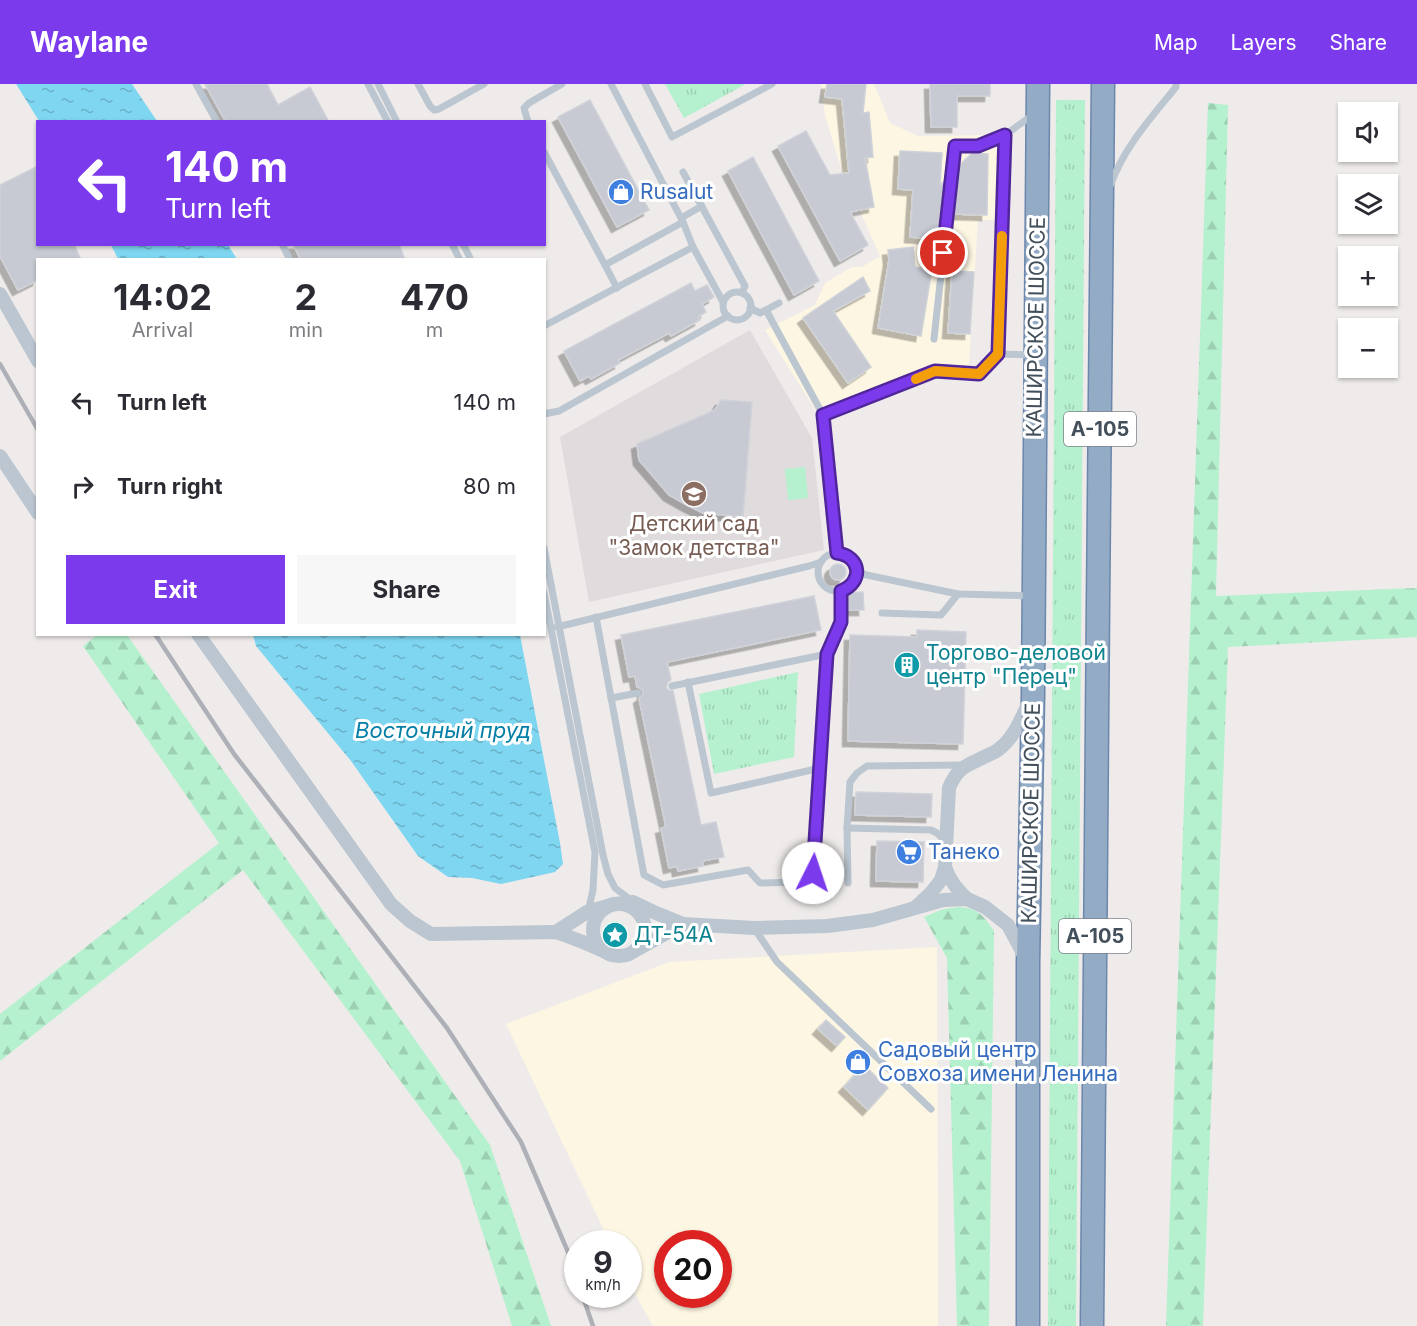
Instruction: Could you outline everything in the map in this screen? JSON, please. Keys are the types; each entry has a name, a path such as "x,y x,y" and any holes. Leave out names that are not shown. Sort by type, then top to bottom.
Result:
{"highway":[{"name":"КАШИРСКОЕ ШОССЕ","path":"1028,1326 1028,963 1033,694 1038,84"},
{"name":"А-105","path":"1092,1326 1104,84"}],"street":[{"path":"0,294 36,357"},
{"path":"0,456 36,510"},
{"path":"199,636 391,903 410,921 431,934 556,932 612,955 621,956 629,954 683,924"},
{"path":"915,908 930,894 940,880 945,867 949,788 953,778 966,765 999,749 1017,729 1033,694"},
{"path":"945,867 957,890 968,899 986,907 1008,925 1028,963"},
{"path":"556,932 588,912 614,904 633,902 683,924 754,928 827,926 873,920 943,900 968,899"},
{"path":"604,951 598,945 593,929 600,913 614,904 630,906 638,911 642,918 645,935 637,949"}],"lane":[{"path":"196,84 215,120"},
{"path":"368,84 387,120"},
{"path":"378,84 397,120"},
{"path":"418,84 429,106 434,110 484,84"},
{"path":"527,120 524,108 561,84"},
{"path":"611,84 682,220 693,248 723,302 723,310 731,319 738,320 748,314 750,302 742,293 730,294 723,302"},
{"path":"645,84 672,137 772,84"},
{"path":"1103,206 1115,171 1133,140 1176,87 1176,84"},
{"path":"934,339 955,146 978,146 1005,135 1038,111"},
{"path":"823,415 925,380 935,371 979,374 998,354 1005,135"},
{"path":"546,156 617,288"},
{"path":"683,172 745,286 742,293"},
{"path":"605,265 702,206"},
{"path":"546,325 693,248"},
{"path":"750,308 760,313 779,303"},
{"path":"766,310 823,415 837,553"},
{"path":"546,414 559,411 728,316"},
{"path":"998,354 1036,355"},
{"path":"837,553 849,556 857,573 852,585 841,591 823,586 818,574 825,557 837,553"},
{"path":"546,561 596,852 595,874 588,912"},
{"path":"556,627 821,562"},
{"path":"857,573 958,594 1034,596"},
{"path":"596,617 644,875 663,885 748,870 760,883 803,882 813,873 827,654 841,622 841,591"},
{"path":"882,613 941,615 958,594"},
{"path":"546,599 556,627 608,874 615,888 633,902"},
{"path":"672,686 827,654"},
{"path":"688,682 711,793 820,768"},
{"path":"611,698 638,693"},
{"path":"848,883 846,828 850,782 857,773 867,766 966,765"},
{"path":"846,828 931,830 946,843"},
{"path":"754,928 777,962 931,1109"}],"shaded area":[{"path":"821,84 874,84 890,123 918,136 998,135 996,220 978,220 969,365 936,364 816,411 765,330 815,305 825,283 852,267 862,267 880,256 842,171 825,116"},
{"name":"Детский сад \"Замок детства\"","path":"750,330 812,438 824,550 589,602 560,437"},
{"path":"937,947 938,1326 653,1326 642,1306 642,1230 604,1230 506,1024 669,962"}],"green space":[{"path":"665,84 744,84 744,85 684,118"},
{"path":"1056,100 1085,100 1076,1326 1048,1326"},
{"path":"1208,103 1228,105 1216,596 1417,588 1417,637 1228,647 1203,1326 1166,1326"},
{"path":"805,467 808,498 788,500 785,469"},
{"path":"96,636 128,636 490,1145 551,1326 512,1326 460,1161 243,870 0,1061 0,1014 219,843 83,646"},
{"path":"798,672 794,757 714,774 699,694"},
{"path":"959,907 971,909 980,914 994,931 989,1326 957,1326 947,958 924,917 943,909"},
{"path":"615,921 624,925 628,934 624,943 615,947 606,943 602,934 606,925"}],"water":[{"path":"16,84 132,84 156,120 38,120"},
{"path":"112,246 229,246 236,258 118,258"},
{"name":"Восточный пруд","path":"253,636 520,636 563,864 555,872 501,884 472,878 448,877 418,856 351,761 256,646"}],"building":[{"path":"205,84 267,84 278,105 310,87 328,120 225,120"},
{"path":"827,84 866,84 863,113 869,112 873,157 865,158 874,207 850,212 868,245 840,261 778,146 806,131 830,175 849,173 842,99 825,97"},
{"path":"930,84 990,84 990,96 957,96 957,127 931,127"},
{"path":"590,100 649,210 617,227 558,117"},
{"path":"900,151 942,153 940,185 946,180 937,239 910,237 913,190 898,189"},
{"path":"972,153 988,154 987,215 953,214 958,167"},
{"path":"753,157 819,281 794,295 728,171"},
{"path":"36,167 36,246 75,246 80,258 36,258 36,281 18,290 0,256 0,185"},
{"path":"294,246 399,246 404,258 300,258"},
{"path":"913,247 915,267 932,269 921,336 878,328 889,260 888,250"},
{"path":"952,271 974,272 970,334 948,333"},
{"path":"863,277 870,291 833,311 871,367 848,383 803,318"},
{"path":"691,283 695,291 707,285 714,297 702,304 706,312 698,317 700,320 671,336 669,333 618,360 620,363 591,379 589,376 580,381 564,351"},
{"path":"721,400 752,402 743,517 703,513 687,505 669,495 639,460 637,444 715,410"},
{"path":"838,564 844,566 846,572 844,578 838,580 832,578 830,572 832,566"},
{"path":"863,592 864,610 849,610 848,593"},
{"path":"814,596 821,630 667,662 671,680 666,687 673,691 701,825 716,822 724,857 702,861 703,866 678,871 677,866 669,868 661,828 666,827 639,698 643,695 643,691 637,687 635,676 629,677 621,635"},
{"name":"Торгово-деловой центр \"Перец\"","path":"917,630 966,632 963,744 848,741 850,635 917,637"},
{"path":"856,792 932,794 931,817 855,815"},
{"path":"877,841 924,842 923,882 876,881"},
{"path":"826,1020 845,1037 837,1046 818,1029"},
{"path":"864,1065 888,1088 868,1110 844,1087"}],"railway":[{"path":"0,364 36,427"},
{"path":"156,636 234,754 447,1028 521,1142 564,1243"},
{"path":"587,1308 593,1326"}],"slow traffic":[{"path":"916,379 935,371 979,374 998,354 1002,236"}],"place":[{"name":"Rusalut","path":"621,192"},
{"name":"Детский сад \"Замок детства\"","path":"694,494"},
{"name":"Торгово-деловой центр \"Перец\"","path":"907,665"},
{"name":"Танеко","path":"909,852"},
{"name":"ДТ-54А","path":"615,935"},
{"name":"Садовый центр Совхоза имени Ленина","path":"858,1062"}],"route":[{"path":"813,873 827,654 841,622 841,591 852,585 857,573 849,556 837,553 823,415 935,371 979,374 998,354 1005,135 978,146 955,146 943,253"}]}
